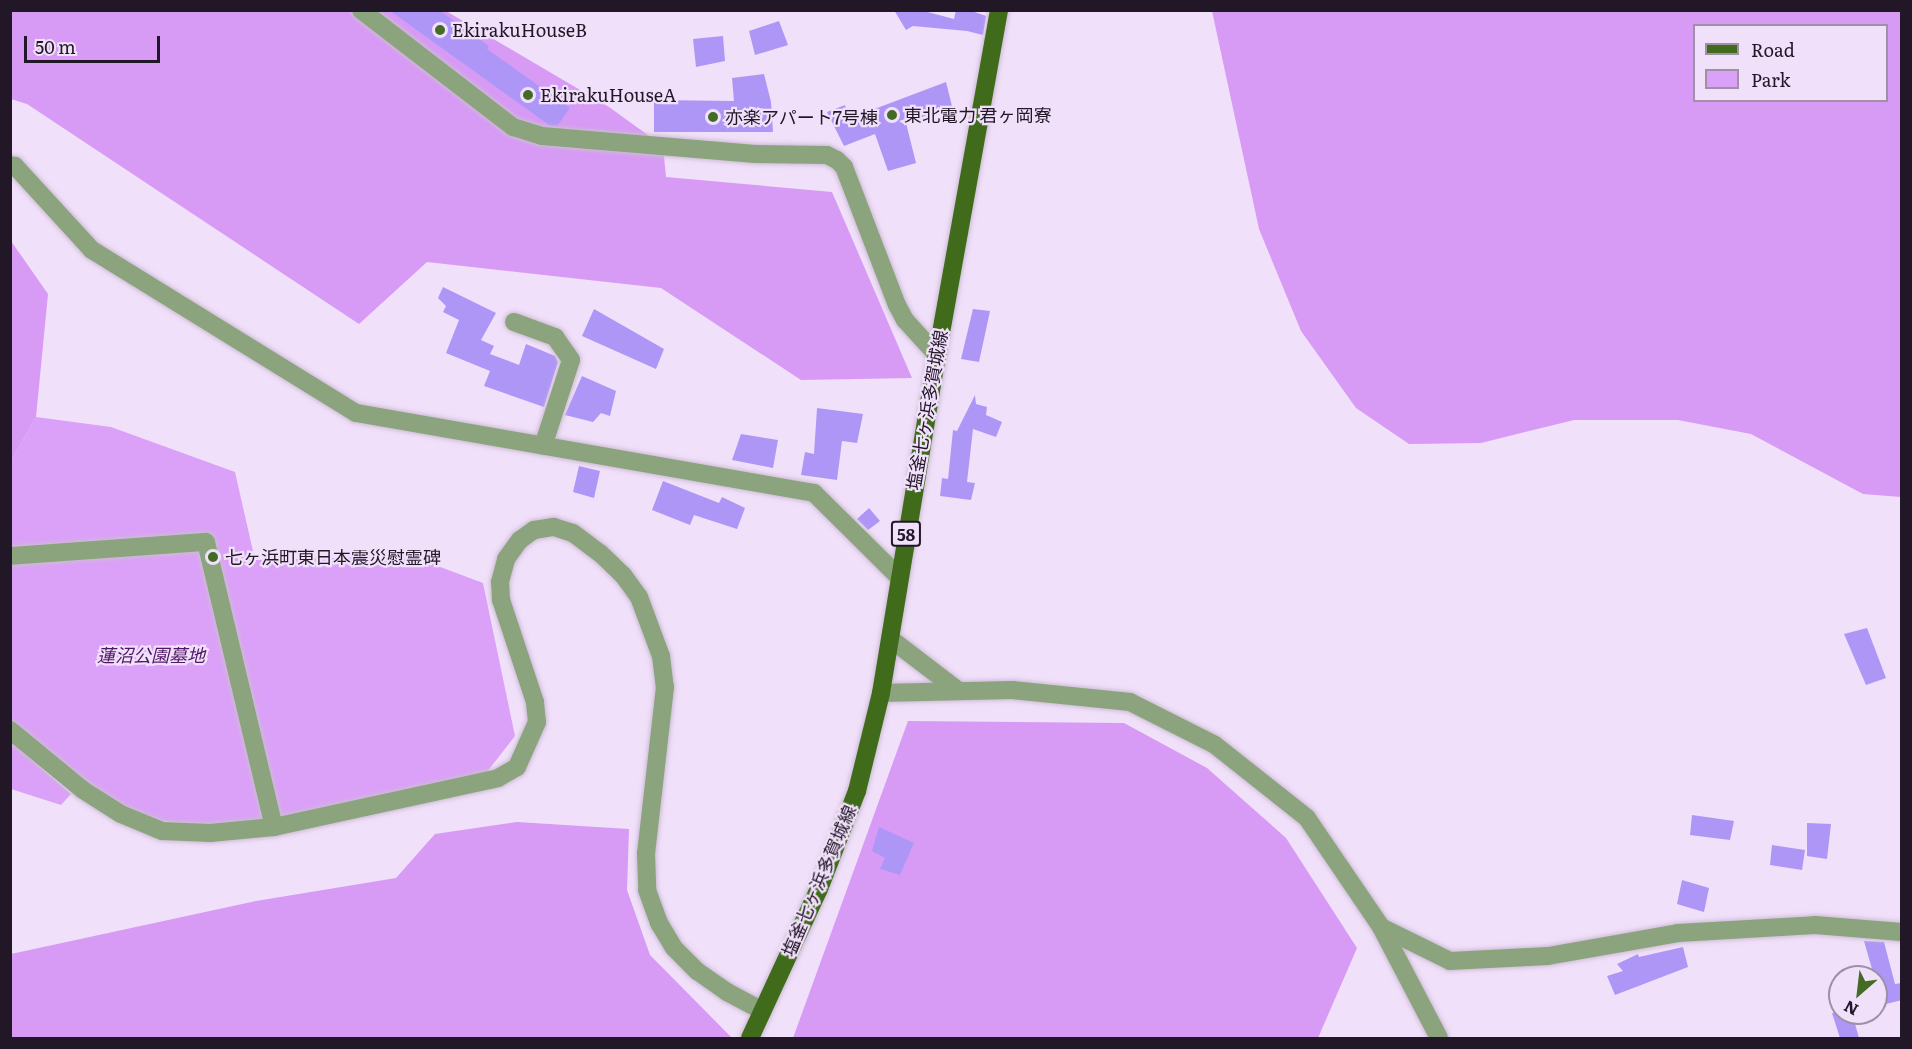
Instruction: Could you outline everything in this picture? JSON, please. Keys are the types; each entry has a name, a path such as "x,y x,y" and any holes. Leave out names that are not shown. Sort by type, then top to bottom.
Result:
{"main road":[{"name":"塩釜七ヶ浜多賀城線","path":"750,1038 819,889 858,791 892,640 899,577 999,10"}],"street":[{"path":"361,10 513,127 542,136 755,154 827,155 837,160 844,167 897,305 905,320 937,355"},
{"path":"10,165 15,166 93,250 356,413 813,494 899,577"},
{"path":"514,322 555,337 571,360 543,446"},
{"path":"10,730 82,790 121,814 162,831 210,833 274,827 498,778 517,767 537,722 536,702 501,600 500,582 506,559 520,540 534,531 554,527 573,533 600,553 634,590 654,631 661,656 665,687 646,853 647,890 659,923 674,948 697,971 727,992 762,1011"},
{"path":"10,556 206,542 274,827"},
{"path":"892,640 956,689"},
{"path":"881,693 956,689 1012,690 1130,702 1215,745 1307,818 1381,927 1439,1038"},
{"path":"1381,927 1450,961 1548,956 1678,933 1815,925 1902,932"}],"green space":[{"name":"蓮沼公園墓地","path":"36,417 111,427 235,472 255,560 411,556 483,583 515,736 483,777 288,818 218,825 160,821 99,794 11,723 11,461"},
{"path":"11,742 71,794 61,805 11,789"}],"shaded area":[{"path":"10,11 446,11 609,107 663,146 666,177 832,192 912,378 801,380 661,288 427,262 359,324 27,104 11,99"},
{"path":"1212,11 1901,11 1901,497 1863,494 1751,434 1678,420 1574,420 1481,443 1409,444 1356,408 1301,331 1259,229"},
{"path":"11,241 48,294 36,417 11,461"},
{"path":"908,721 1124,723 1207,768 1286,838 1357,948 1318,1038 793,1038"},
{"path":"517,822 629,829 627,890 650,955 732,1038 11,1038 11,954 256,901 396,878 435,834"}],"building":[{"path":"389,10 439,10 489,46 487,49 570,108 557,126 549,125"},
{"path":"894,10 920,10 954,19 956,10 969,10 986,16 983,35 967,31 913,26 906,30"},
{"path":"779,21 788,45 755,55 749,31"},
{"path":"723,36 725,61 696,67 693,39"},
{"name":"亦楽アパート7号棟","path":"764,74 771,102 773,132 654,132 654,100 734,101 732,78"},
{"name":"東北電力 君ヶ岡寮","path":"946,82 952,106 906,123 916,163 888,171 875,134 844,146 827,112 845,105 848,119"},
{"path":"443,287 496,313 481,340 494,346 490,354 519,365 526,344 555,356 558,362 544,407 484,386 490,371 446,353 459,320 443,312 446,306 438,298"},
{"path":"594,309 664,349 656,369 582,336"},
{"path":"973,309 990,311 979,362 961,359"},
{"path":"582,376 616,391 610,416 601,413 593,422 565,415"},
{"path":"975,395 976,404 987,407 986,415 1002,422 996,437 973,429 967,482 975,483 971,500 940,496 942,478 948,479 953,430 957,431"},
{"path":"817,408 863,414 857,443 842,441 837,480 801,475 805,452 814,454"},
{"path":"741,434 778,440 773,468 732,460"},
{"path":"579,466 600,471 594,498 573,492"},
{"path":"663,481 719,503 722,497 745,508 737,529 694,515 690,525 652,510"},
{"path":"869,508 880,521 868,530 857,519"},
{"path":"1867,628 1886,678 1866,685 1844,634"},
{"path":"1692,815 1734,821 1730,840 1690,835"},
{"path":"1807,823 1831,824 1827,859 1807,856"},
{"path":"879,827 914,843 900,875 880,869 885,858 872,851"},
{"path":"1772,845 1805,850 1802,870 1770,865"},
{"path":"1682,880 1709,888 1704,912 1677,904"},
{"path":"1864,941 1884,942 1895,984 1902,983 1902,1000 1888,1004 1888,965 1871,965"},
{"path":"1683,947 1688,967 1615,995 1607,976 1623,971 1617,964 1638,954 1639,957"},
{"path":"1836,1025 1855,1025 1859,1038 1840,1038"}],"place":[{"name":"EkirakuHouseB","path":"440,30"},
{"name":"EkirakuHouseA","path":"528,95"},
{"name":"東北電力 君ヶ岡寮","path":"892,115"},
{"name":"亦楽アパート7号棟","path":"713,117"},
{"name":"七ヶ浜町東日本震災慰霊碑","path":"213,557"}]}
